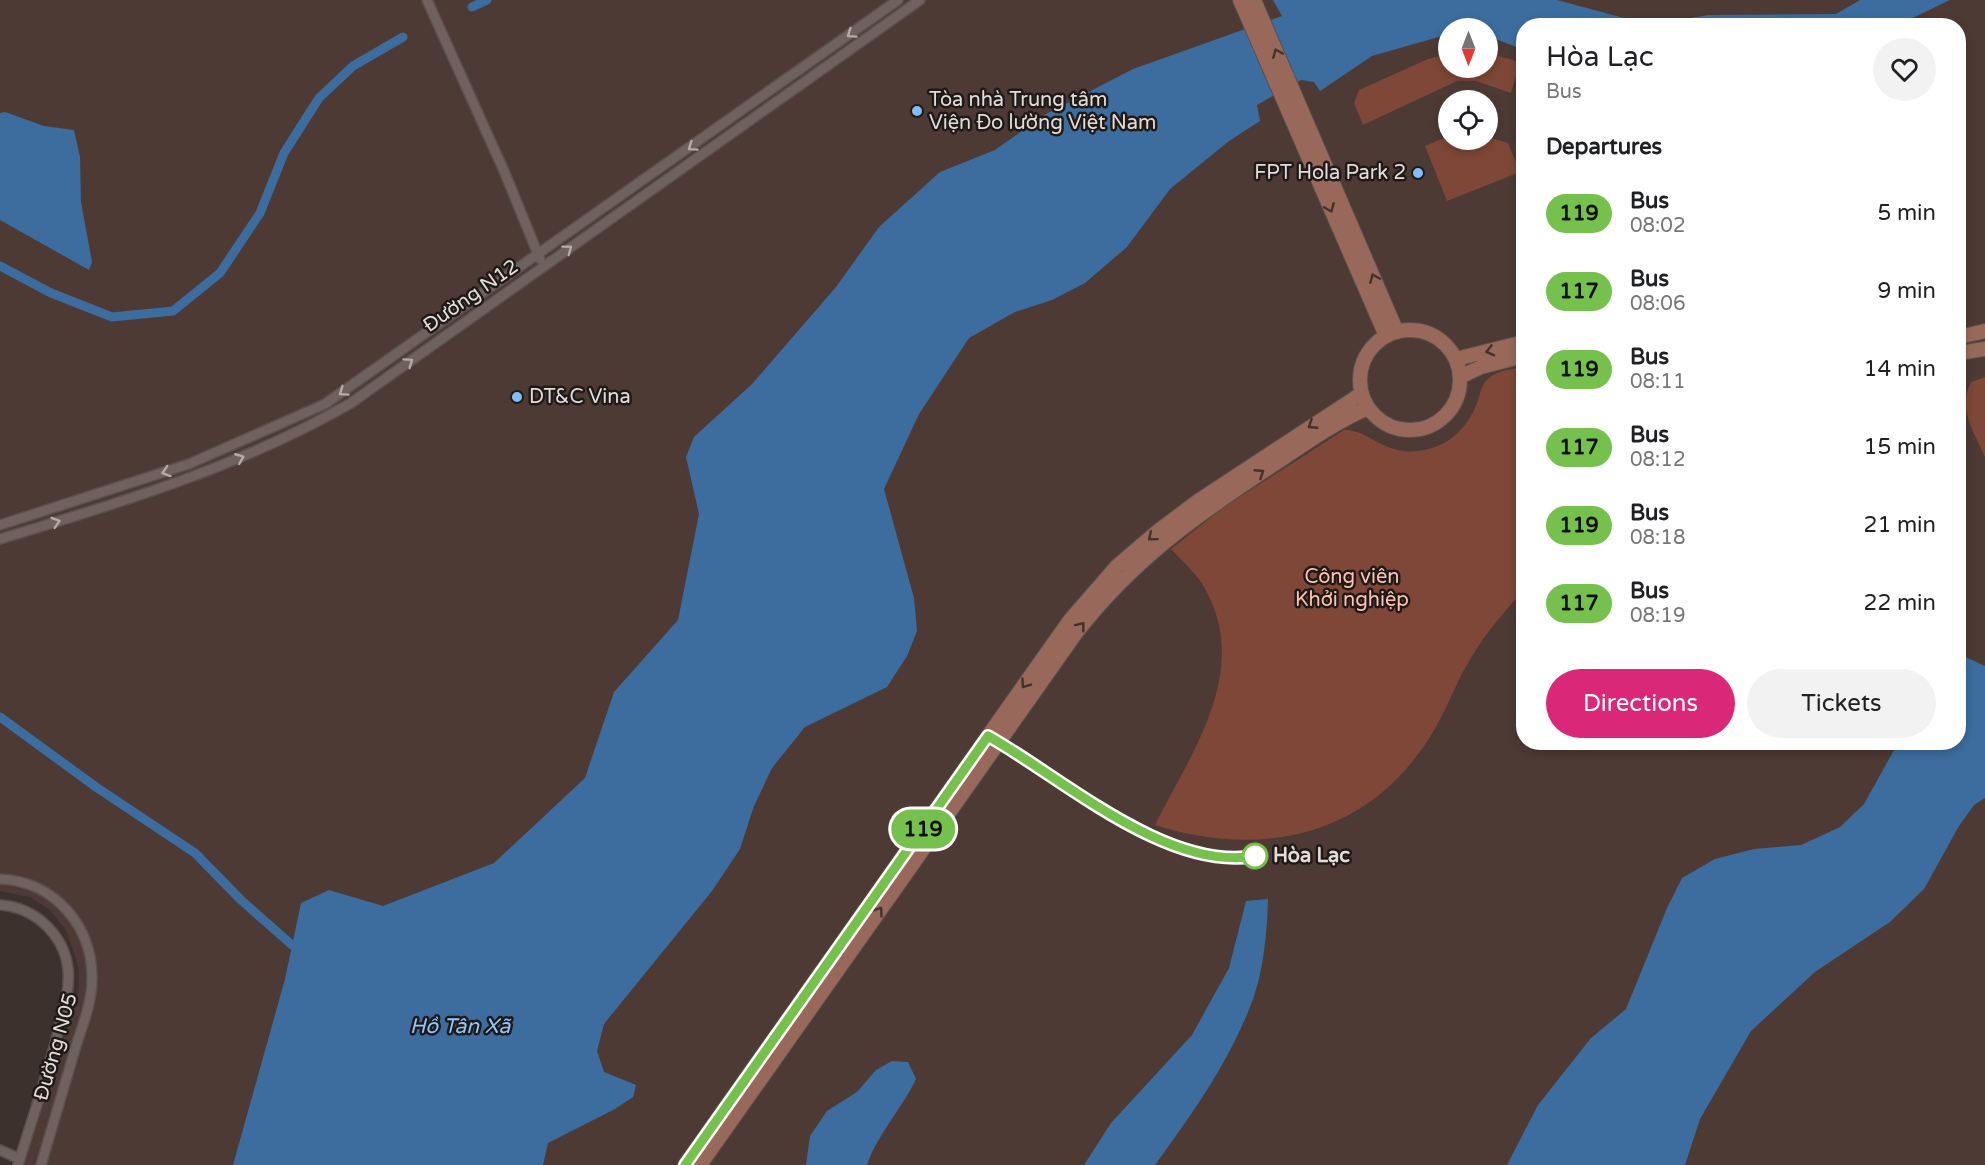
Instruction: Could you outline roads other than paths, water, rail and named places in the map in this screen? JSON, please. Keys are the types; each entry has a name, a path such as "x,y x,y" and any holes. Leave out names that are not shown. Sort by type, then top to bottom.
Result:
{"street":[{"path":"427,0 504,171 544,267"},
{"name":"Đường N12","path":"0,525 189,464 325,405 898,0"},
{"name":"Đường N12","path":"0,539 116,504 275,444 351,403 920,0"},
{"path":"1240,0 1254,17 1391,334"},
{"path":"1254,0 1254,17"},
{"path":"1413,330 1428,334 1442,342 1456,359 1460,388 1454,405 1443,418 1428,427 1412,431 1394,428 1379,420 1368,408 1361,394 1359,378 1363,363 1371,349 1391,334 1413,330"},
{"path":"1966,335 1985,331"},
{"path":"1456,359 1516,344"},
{"path":"1966,352 1985,349"},
{"path":"1460,377 1481,367 1516,358"},
{"path":"1044,668 1070,620 1117,566 1158,531 1207,495 1361,394"},
{"path":"700,1165 1044,668 1103,598 1131,569 1174,533 1333,425 1368,408"},
{"path":"685,1165 994,739"},
{"name":"Đường N05","path":"0,879 30,884 62,904 82,932 91,963 90,1000 41,1165"},
{"path":"0,905 20,908 43,923 61,945 68,970 66,998 53,1052 19,1162 0,1150"}],"water":[{"name":"Hồ Tân Xã","path":"1273,0 1557,0 1624,18 1516,18 1516,47 1498,40 1498,18 1438,18 1438,37 1372,56 1320,91 1314,82 1301,80 1257,105 1260,121 1229,141 1170,189 1127,247 1085,283 1052,300 1015,312 969,338 919,414 884,489 914,598 917,631 907,656 887,687 805,727 772,768 754,806 740,849 712,891 604,1024 597,1051 604,1072 636,1085 633,1097 615,1109 548,1143 543,1165 233,1165 285,979 301,903 329,890 383,906 494,863 585,778 614,692 678,620 699,514 686,457 694,437 752,384 836,287 879,227 940,172 995,150 1046,114 1133,69 1282,16"},
{"name":"Hồ Tân Xã","path":"1860,0 1950,0 1913,18 1691,18 1708,15 1836,14"},
{"path":"5,112 44,126 74,130 80,157 81,202 92,262 89,270 0,220 0,113"},
{"path":"1966,657 1985,666 1985,798 1974,805 1959,826 1924,889 1890,922 1815,972 1751,1031 1700,1119 1685,1165 1507,1165 1538,1105 1591,1038 1626,1009 1667,908 1682,878 1715,859 1754,849 1801,845 1840,827 1864,804 1894,750 1966,750"},
{"path":"1268,899 1263,957 1253,999 1229,1053 1181,1129 1155,1165 1084,1165 1111,1123 1192,1035 1229,968 1246,901"},
{"path":"892,1061 908,1062 916,1079 877,1142 867,1165 806,1165 810,1136 827,1111 857,1092 876,1070"}],"waterway":[{"path":"472,7 487,0"},
{"path":"0,266 51,293 112,317 173,311 220,273 260,213 284,153 319,98 353,66 403,37"},
{"path":"0,717 96,787 195,853 241,900 292,945"}],"place":[{"name":"Tòa nhà Trung tâm Viện Đo lường Việt Nam","path":"917,111"},
{"name":"FPT Hola Park 2","path":"1418,173"},
{"name":"DT&C Vina","path":"517,397"},
{"name":"Hòa Lạc","path":"1255,856"}],"park label":[{"name":"Công viên Khởi nghiệp","path":"1352,588"}]}
